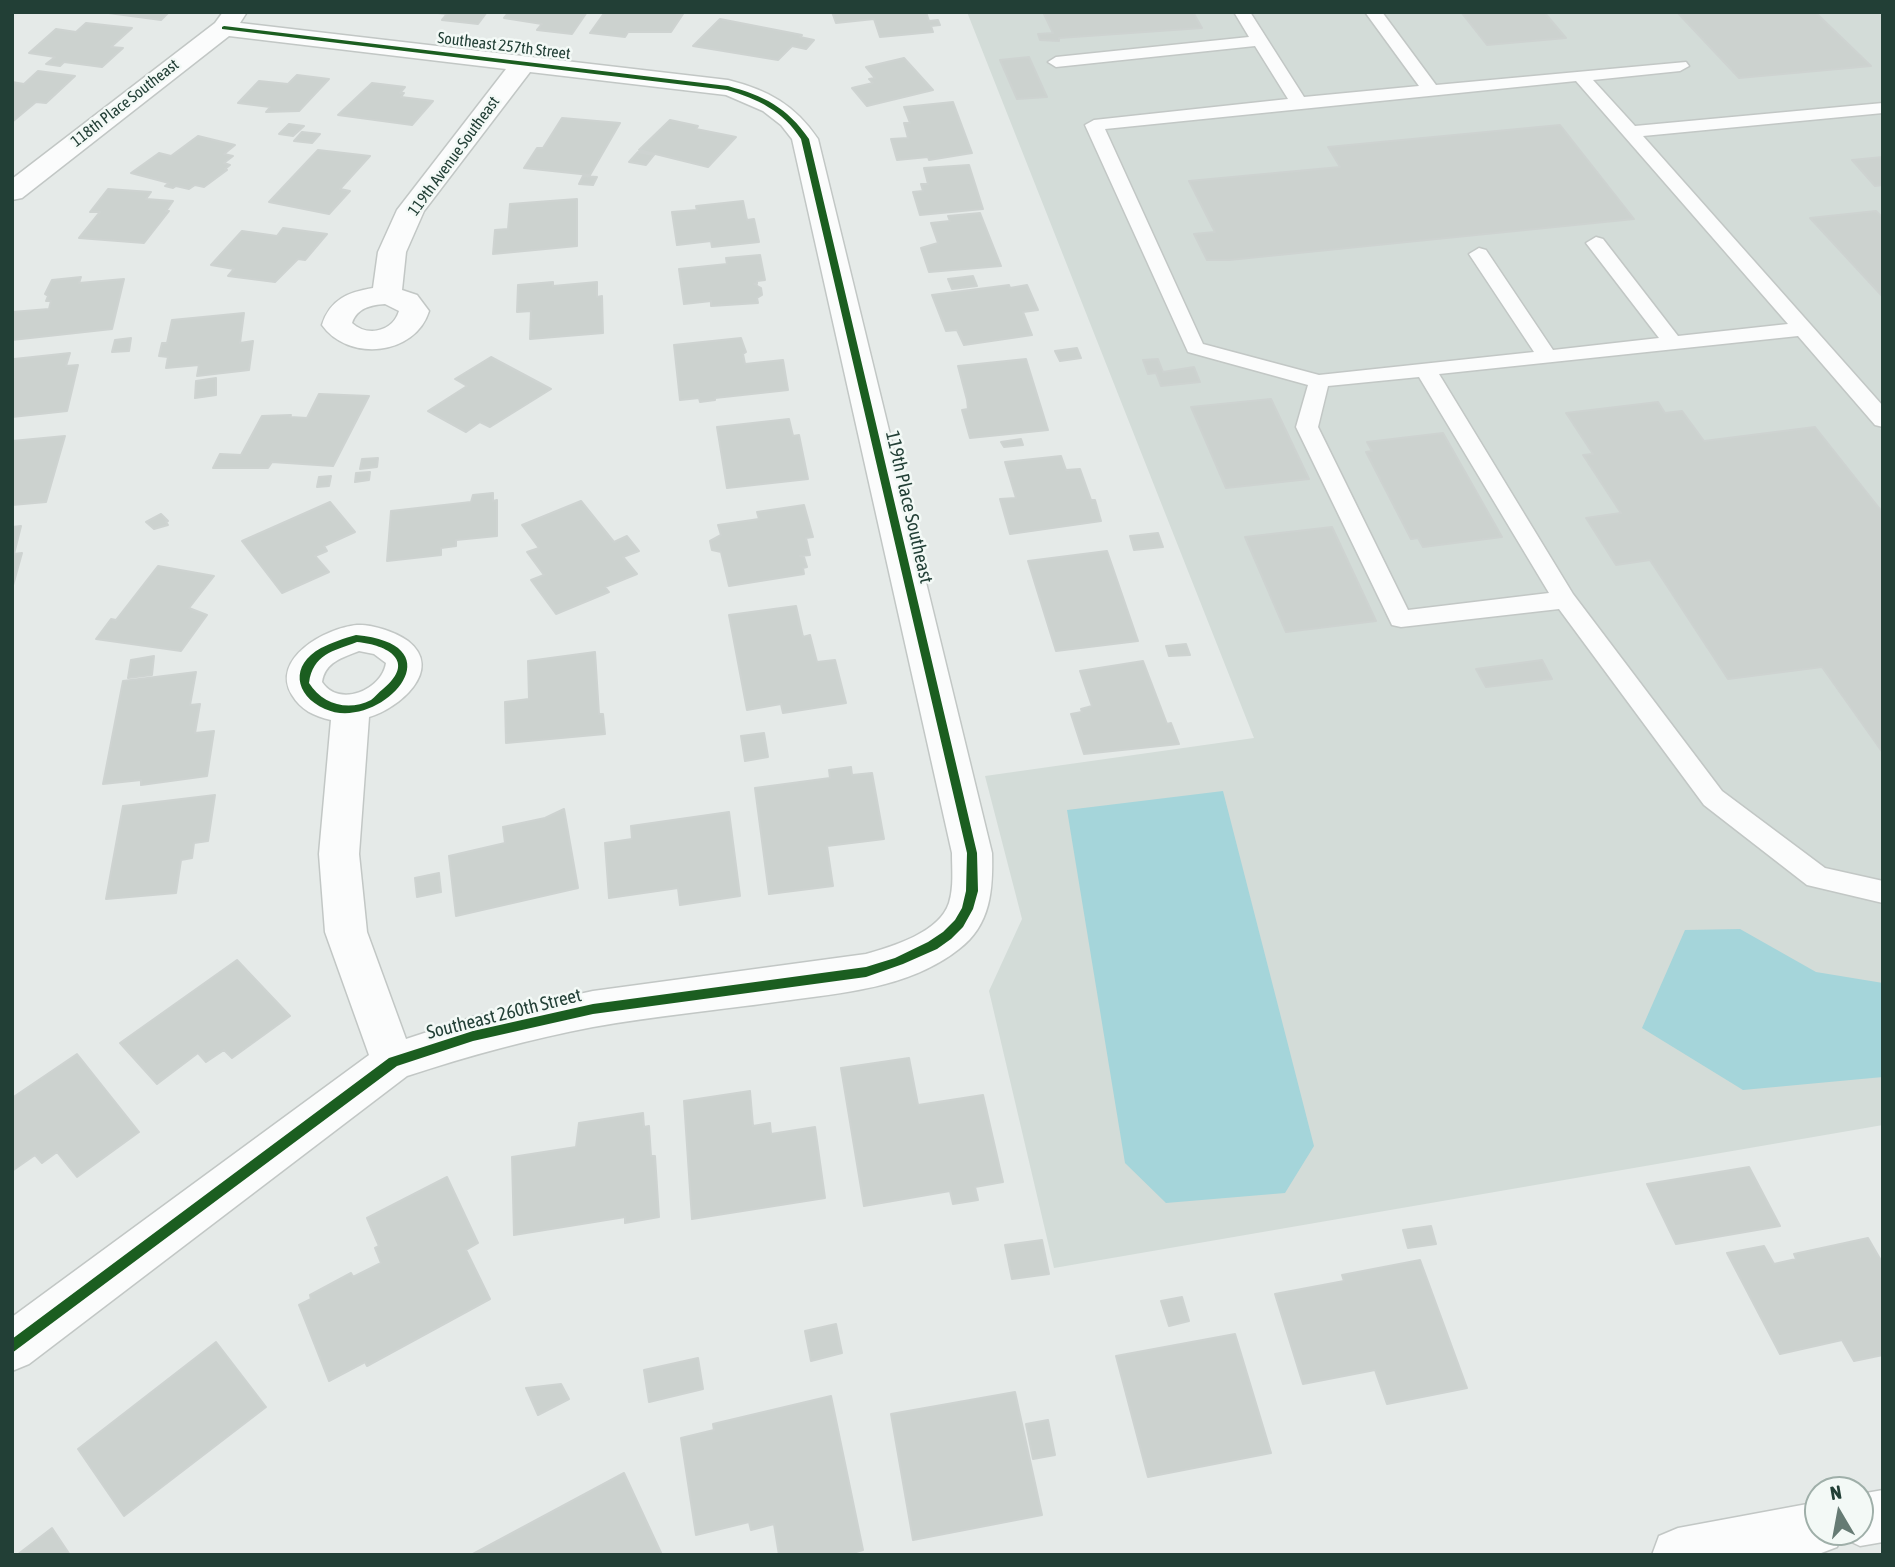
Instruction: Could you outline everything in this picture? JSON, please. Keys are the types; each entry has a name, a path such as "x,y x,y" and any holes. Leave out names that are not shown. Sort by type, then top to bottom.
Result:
{"street":[{"name":"Southeast 257th Street","path":"230,20 523,64 728,88 758,96 778,108"},
{"name":"118th Place Southeast","path":"12,192 230,20"},
{"name":"119th Avenue Southeast","path":"387,295 392,252 411,211 523,64"},
{"name":"119th Place Southeast","path":"778,108 795,122 805,139 972,853 972,893 960,923"},
{"path":"351,708 339,854 346,932 393,1062"},
{"name":"Southeast 260th Street","path":"12,1347 393,1062 473,1036 593,1009 866,972 904,960 935,944 960,923"},
{"path":"1678,1555 1804,1531"}],"lane":[{"path":"1242,12 1299,103"},
{"path":"1373,12 1430,90"},
{"path":"1056,62 1259,41"},
{"path":"1680,66 1094,125 1195,348 1319,382 1803,329"},
{"path":"1581,76 1883,420"},
{"path":"1630,132 1883,108"},
{"path":"1596,243 1673,343"},
{"path":"1479,254 1547,356"},
{"path":"1426,370 1565,600 1713,799 1817,877 1883,892"},
{"path":"1319,382 1307,427 1401,619 1565,600"}],"shaded area":[{"path":"967,12 1883,12 1883,1125 1054,1268 989,991 1022,919 985,776 1254,738"}],"water":[{"path":"1223,791 1314,1146 1285,1193 1166,1203 1125,1163 1067,810"},
{"path":"1740,929 1816,972 1883,983 1883,1077 1743,1090 1642,1028 1685,930"}],"building":[{"path":"101,12 169,12 161,20"},
{"path":"429,12 487,12 478,24 442,20 447,14"},
{"path":"509,12 587,12 572,34 537,30 542,24 504,18"},
{"path":"605,12 683,14 671,32 628,32 625,37 590,33"},
{"path":"832,12 926,12 929,21 938,20 940,25 931,26 933,32 880,37 874,19 836,23"},
{"path":"1043,12 1193,12 1202,28 1059,38 1059,41 1040,40 1038,34 1053,33"},
{"path":"1461,12 1544,12 1566,38 1487,45"},
{"path":"1677,12 1815,12 1871,66 1739,78"},
{"path":"720,19 802,35 800,37 814,40 806,49 792,46 778,60 693,46"},
{"path":"86,23 132,28 111,47 123,48 102,67 64,62 60,66 46,64 55,57 29,53 56,29 76,32"},
{"path":"1029,57 1047,97 1017,99 1000,60"},
{"path":"904,58 933,90 867,106 852,88 873,83 869,79 875,78 866,67"},
{"path":"38,71 75,76 46,103 36,102 12,122 12,82 24,84"},
{"path":"297,75 329,79 299,111 266,112 270,107 238,103 259,81 288,84"},
{"path":"372,83 405,87 400,93 404,93 401,97 433,101 412,125 338,115"},
{"path":"953,102 972,153 929,160 928,157 897,160 891,139 908,138 904,123 910,123 904,107"},
{"path":"562,118 620,123 590,175 524,168 537,148 543,148"},
{"path":"670,120 698,126 696,129 736,137 708,167 639,150"},
{"path":"289,124 304,126 293,136 279,134"},
{"path":"1560,125 1634,219 1229,260 1207,260 1194,234 1215,232 1189,181 1340,167 1328,147"},
{"path":"302,132 320,134 312,143 294,141"},
{"path":"198,136 235,145 224,154 233,156 224,163 230,165 225,169 227,170 204,187 195,185 189,189 176,186 173,188 165,186 169,183 131,173 159,153 171,156"},
{"path":"318,150 370,156 340,189 350,191 329,214 269,202"},
{"path":"638,152 654,155 646,165 629,162"},
{"path":"1883,157 1883,185 1875,186 1852,160"},
{"path":"969,165 983,209 920,215 913,192 923,191 921,184 928,184 924,168"},
{"path":"583,176 597,177 593,185 579,184"},
{"path":"108,189 151,192 146,199 173,201 166,211 169,211 144,243 79,238 100,212 90,212"},
{"path":"577,199 577,246 493,254 495,230 508,229 510,204"},
{"path":"743,201 747,220 754,219 759,242 712,247 711,241 677,245 672,212 697,210 696,206"},
{"path":"1876,211 1883,218 1883,297 1810,218"},
{"path":"980,213 1001,266 929,272 921,248 938,243 931,223 950,221 948,216"},
{"path":"283,228 327,234 305,260 298,259 275,282 228,276 234,269 211,265 242,231 277,236"},
{"path":"760,255 765,280 754,284 761,288 762,295 757,298 758,303 711,306 711,301 684,304 679,269 727,264 726,258"},
{"path":"973,276 977,286 952,289 948,279"},
{"path":"81,277 79,283 124,279 112,329 12,340 12,312 49,309 51,301 46,301 48,296 45,294 52,280"},
{"path":"553,282 553,286 597,282 597,297 602,296 603,333 530,339 531,311 517,312 518,285"},
{"path":"1009,285 1010,288 1027,285 1038,310 1023,312 1032,335 964,345 957,330 946,331 932,295"},
{"path":"244,313 240,343 253,341 249,370 197,376 199,365 166,368 168,357 159,356 162,343 167,343 172,320"},
{"path":"131,338 129,351 112,352 115,340"},
{"path":"741,338 746,352 743,354 745,364 783,360 788,390 700,402 699,398 680,400 674,345"},
{"path":"1077,348 1081,358 1060,361 1055,351"},
{"path":"70,353 66,366 78,365 67,411 12,417 14,359"},
{"path":"491,357 551,389 490,427 480,422 466,432 428,411 467,386 455,379"},
{"path":"1026,359 1048,430 970,438 962,410 968,409 967,400 958,366"},
{"path":"1158,359 1163,372 1194,367 1200,382 1161,386 1156,373 1148,374 1143,360"},
{"path":"216,378 216,395 195,398 196,381"},
{"path":"319,394 369,396 333,466 272,462 268,468 213,468 220,454 241,455 262,416 291,415 290,417 307,418"},
{"path":"1271,399 1309,479 1226,488 1191,407"},
{"path":"1658,402 1665,413 1682,411 1704,441 1815,427 1883,513 1883,753 1822,667 1728,679 1650,560 1616,565 1586,518 1621,513 1583,455 1593,454 1566,413"},
{"path":"789,419 793,436 799,435 808,479 727,488 717,427"},
{"path":"1443,433 1502,537 1423,547 1418,538 1411,539 1366,452 1372,451 1367,442"},
{"path":"65,436 46,502 12,505 12,441"},
{"path":"1021,439 1023,445 1004,447 1001,442"},
{"path":"1061,456 1066,470 1080,469 1091,500 1095,500 1101,521 1010,534 1000,499 1016,498 1005,462"},
{"path":"378,458 377,467 360,469 362,459"},
{"path":"370,472 369,480 355,482 356,473"},
{"path":"331,476 329,486 317,487 319,477"},
{"path":"493,493 493,501 497,500 497,536 456,540 456,546 441,548 441,555 387,561 391,511 471,502 473,495"},
{"path":"581,501 614,542 627,536 639,551 623,557 637,574 605,587 609,592 556,614 531,580 544,575 527,552 539,548 522,525"},
{"path":"330,502 355,532 324,546 327,551 315,556 329,572 282,593 242,541"},
{"path":"804,505 813,537 806,538 810,555 800,556 804,557 807,567 803,568 804,574 729,586 721,552 712,550 710,541 721,535 718,525 759,519 757,512"},
{"path":"161,514 168,521 168,525 154,529 146,522"},
{"path":"21,526 14,554 22,553 12,589 12,527"},
{"path":"1332,527 1376,621 1286,632 1245,537"},
{"path":"1158,533 1163,547 1134,550 1130,536"},
{"path":"1107,551 1138,641 1056,651 1028,561"},
{"path":"158,566 214,576 189,608 207,615 181,651 96,639 111,619 116,620"},
{"path":"796,606 803,637 810,635 817,662 835,660 846,703 783,713 781,704 747,710 729,615"},
{"path":"1186,644 1190,655 1169,656 1166,646"},
{"path":"595,652 599,714 603,714 605,734 506,743 505,702 529,699 528,661"},
{"path":"154,656 152,675 128,678 131,660"},
{"path":"1542,660 1552,679 1486,687 1476,669"},
{"path":"1143,661 1167,724 1171,723 1179,744 1084,754 1071,714 1092,706 1080,671"},
{"path":"196,672 190,705 200,704 195,733 214,731 207,776 141,785 141,780 103,784 123,681"},
{"path":"764,733 768,757 745,761 741,736"},
{"path":"851,767 852,775 872,773 884,839 827,846 833,886 769,894 755,788 830,778 829,770"},
{"path":"215,795 208,841 194,843 192,858 181,860 176,893 106,899 123,806"},
{"path":"564,809 578,888 456,916 449,856 505,843 503,827 545,818"},
{"path":"729,812 740,896 680,905 678,888 609,898 605,843 632,839 631,826"},
{"path":"439,873 441,892 417,897 415,878"},
{"path":"237,960 290,1016 232,1058 224,1050 206,1062 198,1053 157,1084 120,1043"},
{"path":"77,1054 139,1132 77,1177 57,1152 42,1163 35,1155 12,1171 12,1098"},
{"path":"909,1058 918,1105 983,1095 1003,1182 975,1187 978,1200 953,1204 950,1191 864,1206 841,1068"},
{"path":"750,1091 753,1126 770,1123 771,1134 815,1127 825,1198 692,1219 684,1101"},
{"path":"643,1113 644,1127 649,1126 651,1156 655,1156 659,1217 625,1223 625,1217 514,1235 512,1157 576,1147 579,1123"},
{"path":"1749,1167 1780,1226 1676,1244 1647,1184"},
{"path":"447,1177 478,1243 466,1250 490,1299 367,1366 365,1362 329,1381 299,1305 311,1299 310,1295 351,1273 353,1277 381,1263 375,1248 379,1246 367,1218"},
{"path":"1431,1226 1436,1244 1408,1248 1403,1230"},
{"path":"1868,1238 1883,1264 1883,1355 1854,1361 1842,1340 1780,1354 1727,1253 1764,1246 1774,1264 1796,1259 1794,1254"},
{"path":"1042,1240 1049,1274 1012,1279 1005,1245"},
{"path":"1420,1260 1467,1388 1387,1404 1375,1370 1303,1384 1275,1294 1344,1281 1342,1275"},
{"path":"1182,1297 1189,1321 1169,1326 1161,1301"},
{"path":"836,1324 842,1353 811,1361 805,1331"},
{"path":"1235,1334 1271,1453 1148,1477 1116,1356"},
{"path":"216,1342 266,1407 124,1516 78,1449"},
{"path":"698,1358 703,1389 649,1402 644,1370"},
{"path":"561,1384 569,1399 538,1415 526,1388"},
{"path":"1015,1392 1042,1515 913,1540 891,1414"},
{"path":"831,1396 863,1550 846,1555 779,1555 774,1524 751,1530 749,1522 696,1535 681,1438 714,1430 713,1424"},
{"path":"1048,1420 1055,1455 1033,1459 1026,1424"},
{"path":"624,1473 662,1555 471,1555"},
{"path":"52,1528 70,1555 17,1555"}],"cycle path":[{"path":"12,1347 393,1062 473,1036 593,1009 866,972 916,954 947,936 968,909 972,891 972,853 805,139 798,128 772,105 728,88 224,28"},
{"path":"356,638 376,641 395,649 404,663 402,673 396,684 374,702 351,709 329,707 313,697 304,684 306,668 322,652 356,638"}]}
